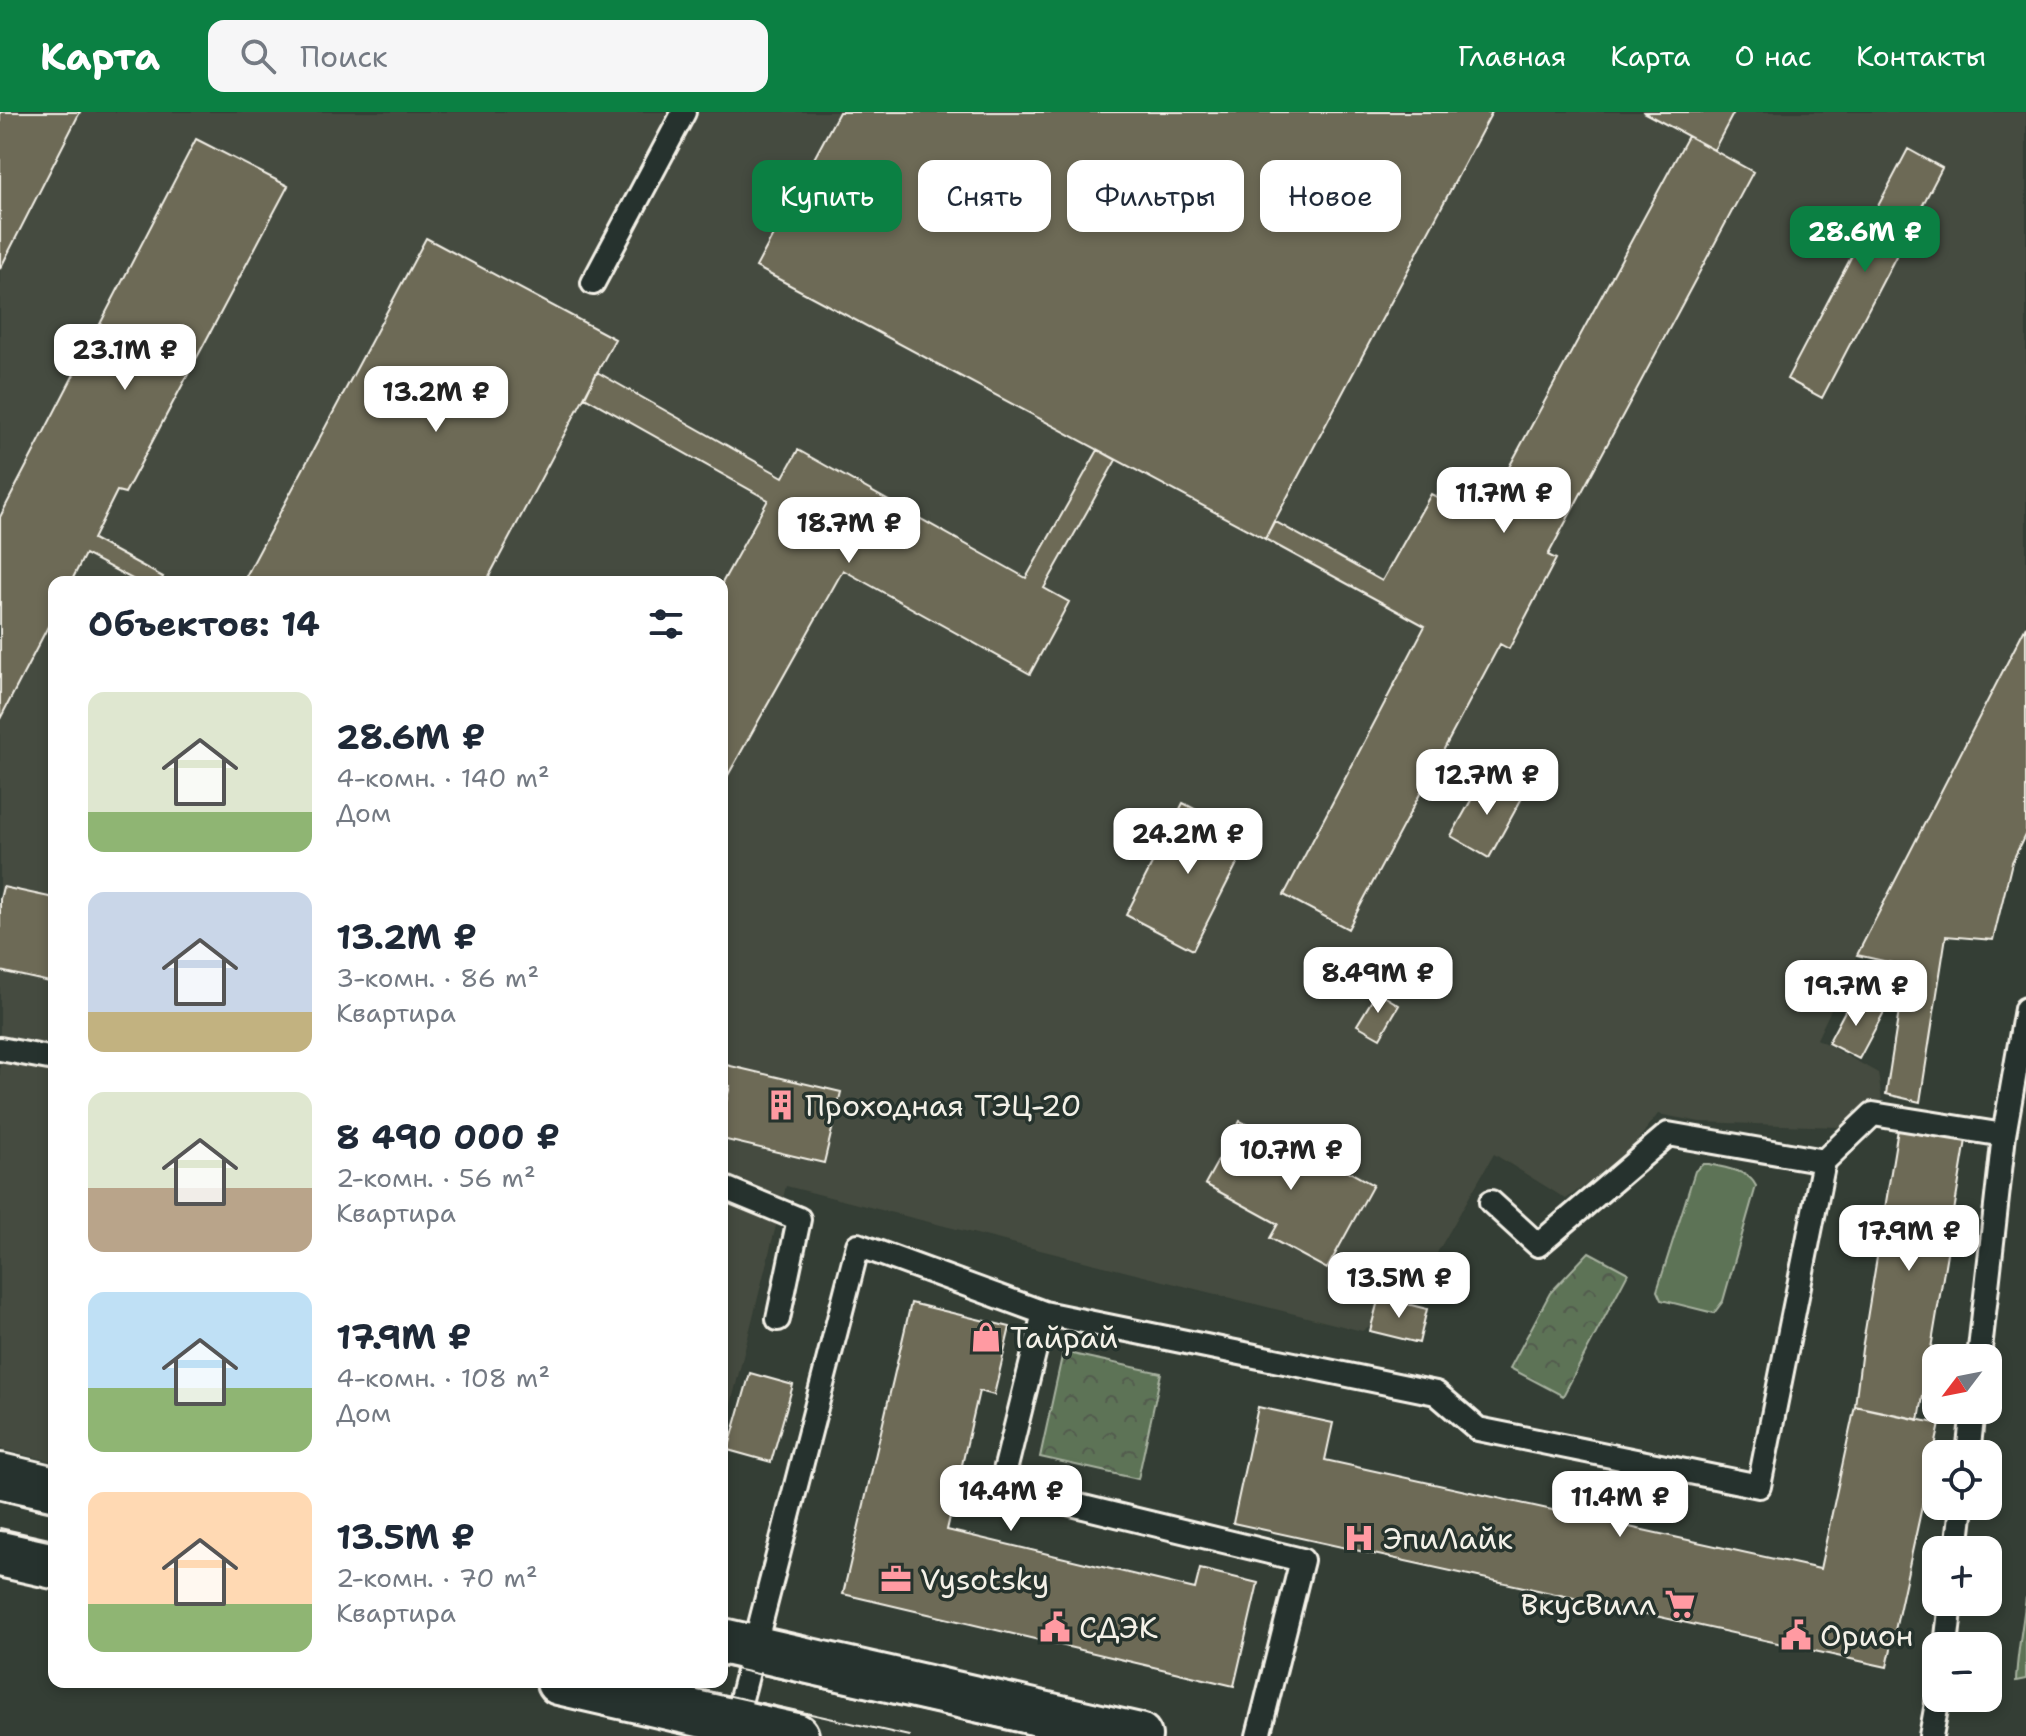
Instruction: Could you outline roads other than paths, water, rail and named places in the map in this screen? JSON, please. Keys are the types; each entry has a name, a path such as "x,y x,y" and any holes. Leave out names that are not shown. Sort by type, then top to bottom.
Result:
{"main road":[{"path":"0,1476 48,1488"},
{"path":"0,1554 48,1565"},
{"path":"738,1645 1139,1736"},
{"path":"585,1688 796,1736"}],"lane":[{"path":"593,283 684,112"},
{"path":"1981,1344 2004,1135 2026,1009"},
{"path":"0,1049 48,1058"},
{"path":"735,1722 738,1645 858,1245 1044,1313 1436,1393 1478,1429 1759,1486 1824,1161 1873,1114 2004,1135"},
{"path":"1491,1202 1538,1245 1668,1134 1824,1161"},
{"path":"728,1189 799,1219 778,1319"},
{"path":"1044,1313 1001,1487 1302,1560 1258,1736"},
{"path":"1931,1736 1935,1712"},
{"path":"1946,1712 1949,1736"}],"tram line":[{"path":"0,1499 48,1510"},
{"path":"0,1528 48,1539"},
{"path":"728,1667 1035,1736"},
{"path":"695,1688 909,1736"}],"place":[{"name":"Проходная ТЭЦ-20","path":"781,1105"},
{"name":"Тайрай","path":"986,1337"},
{"name":"ЭпиЛайк","path":"1359,1538"},
{"name":"Vysotsky","path":"896,1579"},
{"name":"ВкусВилл","path":"1680,1604"},
{"name":"СДЭК","path":"1055,1627"},
{"name":"Орион","path":"1796,1635"}]}
